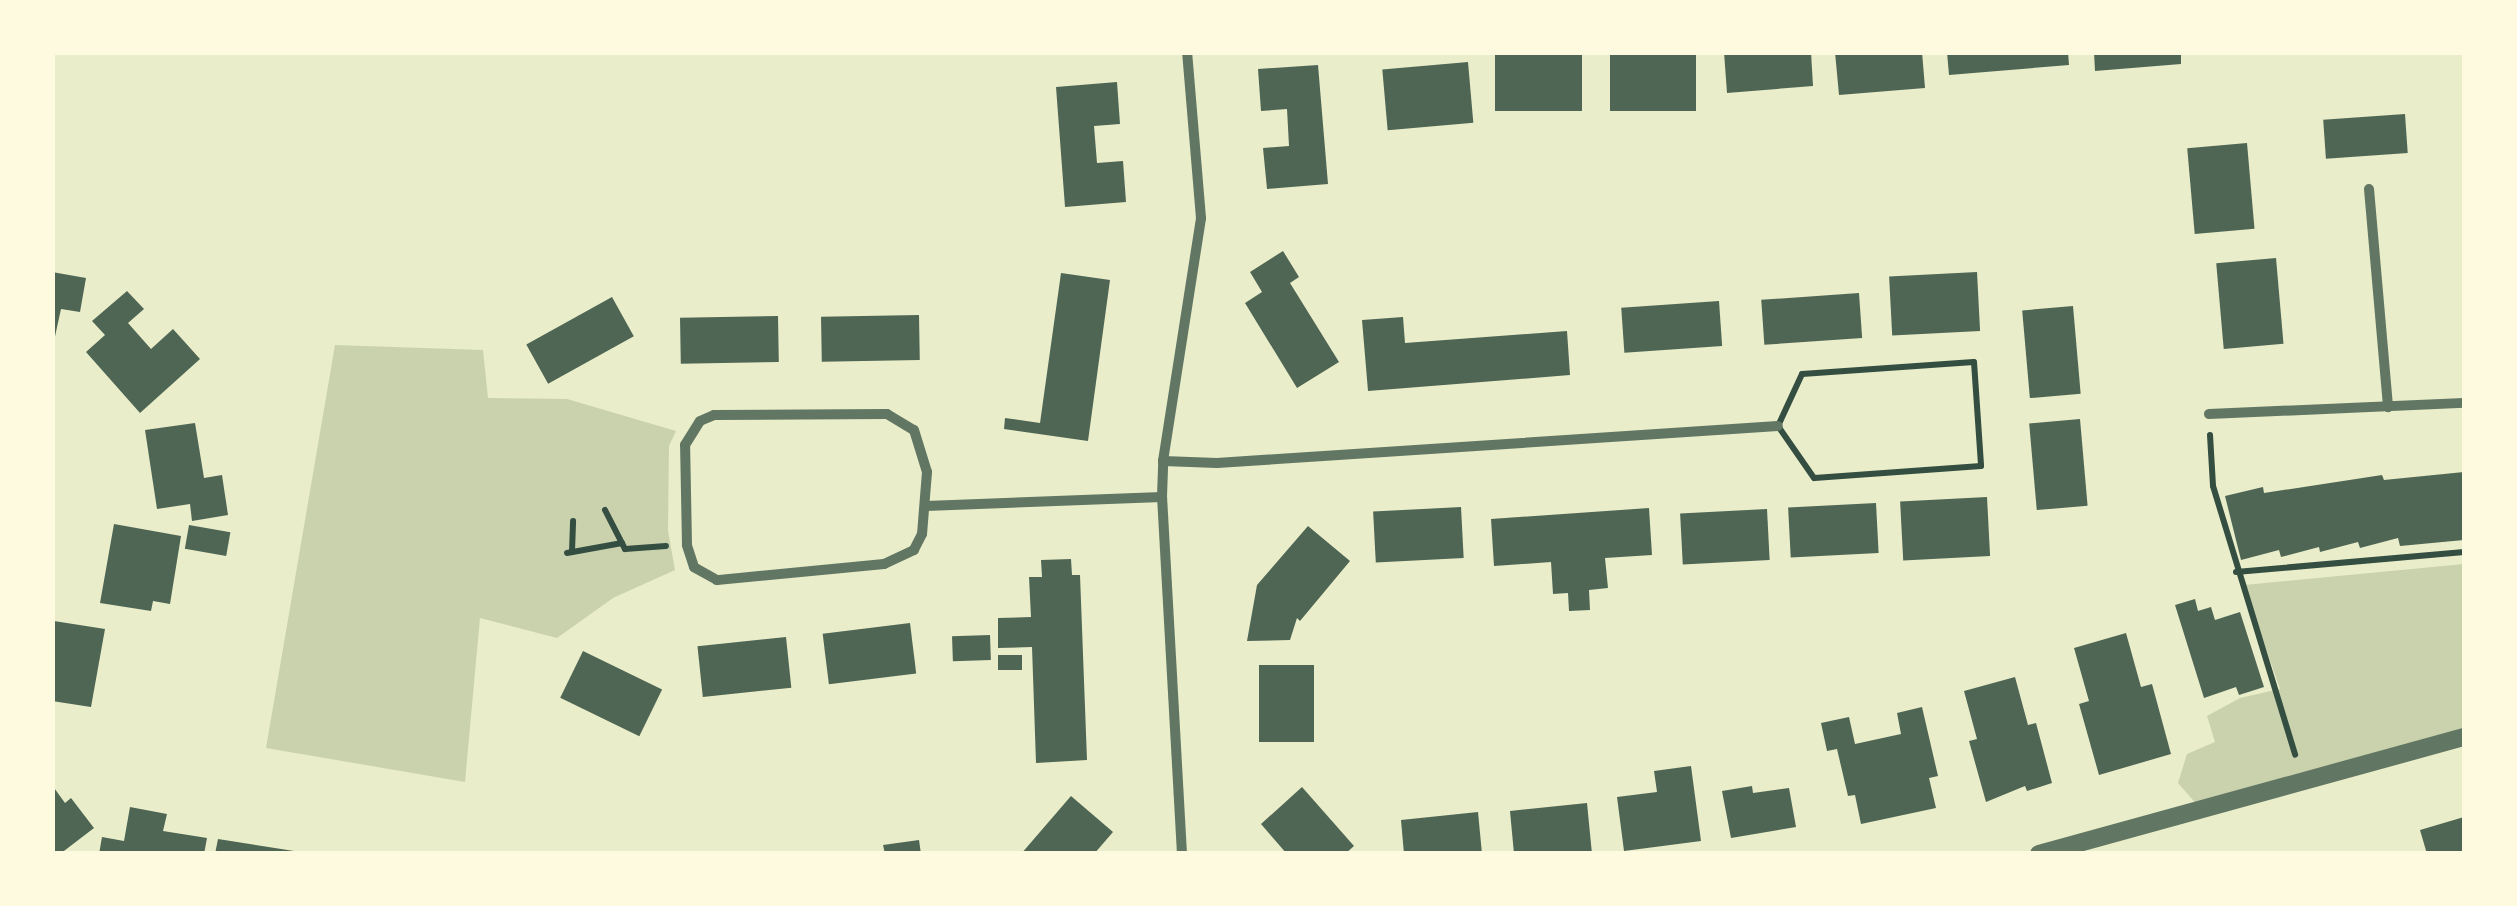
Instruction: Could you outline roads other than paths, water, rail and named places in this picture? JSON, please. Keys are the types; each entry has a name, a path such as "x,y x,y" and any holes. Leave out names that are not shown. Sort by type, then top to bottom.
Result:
{"street":[{"path":"1182,854 1162,497 1163,461 1201,218 1187,52"},
{"path":"2369,189 2388,407"},
{"path":"2208,414 2464,403"},
{"path":"887,414 902,418 921,444 926,506 914,550 884,564 717,580 694,567 687,545 685,445 689,432 714,416 887,414"},
{"path":"1163,461 1217,464 1778,426"},
{"path":"926,506 1162,497"},
{"path":"2039,854 2464,737"}]}
